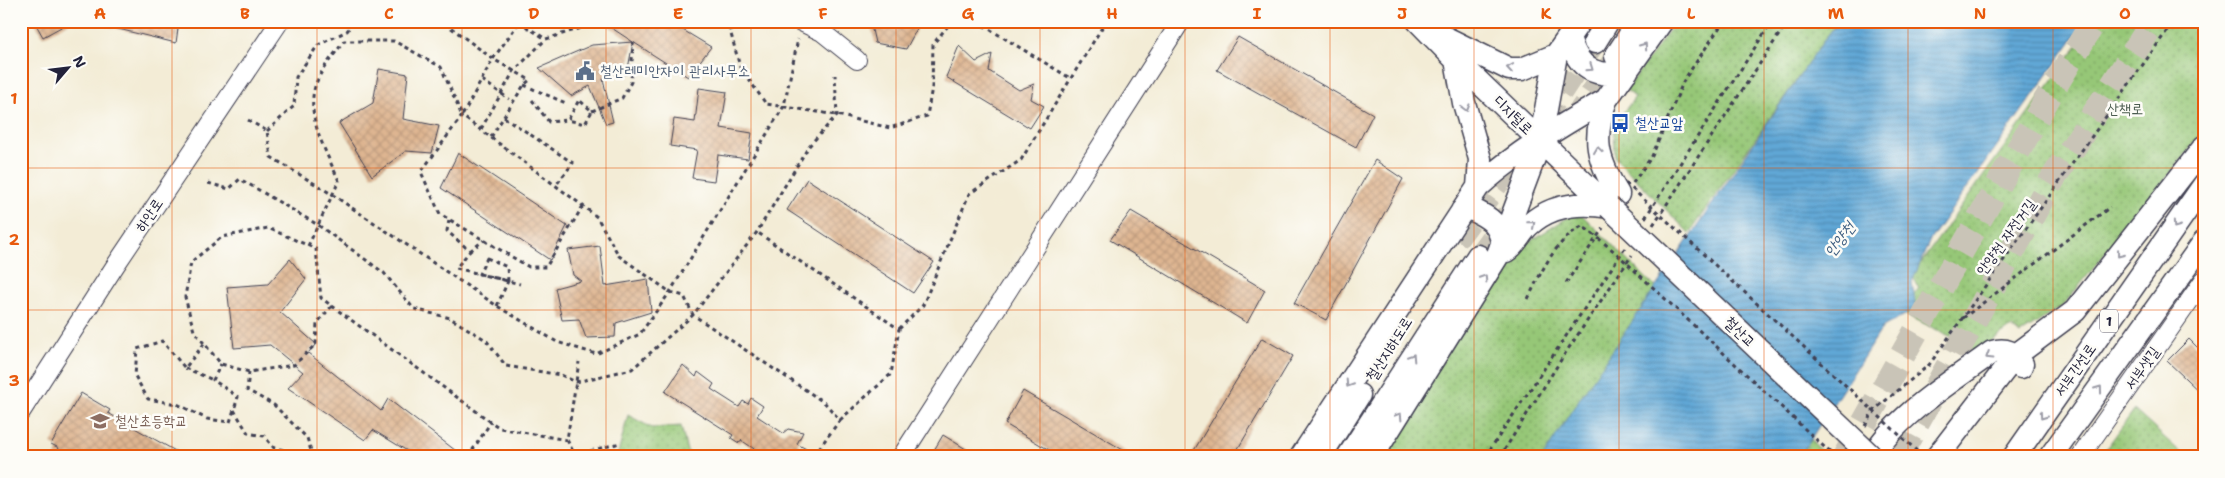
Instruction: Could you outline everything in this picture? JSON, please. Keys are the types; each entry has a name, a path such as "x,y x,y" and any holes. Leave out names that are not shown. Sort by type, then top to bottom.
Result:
{"main road":[{"path":"1595,42 1608,21"},
{"path":"1493,253 1512,248 1529,225 1556,209 1575,204 1617,200 1597,150 1602,113 1606,100 1639,21"},
{"path":"1574,29 1574,53 1585,65 1599,74 1611,74 1662,21"},
{"path":"1421,25 1509,69 1522,69 1556,55"},
{"name":"디지털로","path":"1421,25 1540,142 1617,200"},
{"path":"1372,457 1493,253 1540,142 1556,55 1574,29"},
{"path":"1456,60 1464,103 1480,159 1478,188"},
{"path":"1301,457 1478,188 1499,170 1568,122 1606,100"},
{"path":"1928,455 2016,355 2075,311 2204,147"},
{"name":"서부간선로","path":"2014,457 2204,185"},
{"name":"철산교","path":"1617,200 1654,250 1872,457"},
{"path":"1462,211 1471,209 1494,223 1500,232 1493,253"},
{"name":"철산지하도로","path":"1320,457 1457,240"},
{"name":"서부간선로","path":"2050,457 2204,242"},
{"name":"철산지하도로","path":"1348,457 1493,253"},
{"path":"1872,457 1880,443 1903,418 1992,352 2001,350 2016,355 2022,364 2020,373 1958,457"}],"street":[{"name":"하안로","path":"21,412 115,266 280,21"},
{"path":"901,457 1180,21"},
{"path":"800,22 822,32 857,60"},
{"name":"서부샛길","path":"2080,457 2204,280"}],"path":[{"path":"267,131 294,106 296,77 318,45 347,31 355,21"},
{"path":"442,21 493,59 530,80 524,85 491,137"},
{"path":"724,21 728,23 740,67 766,104 837,114 890,128 927,116 932,87 933,44 952,21"},
{"path":"976,21 1070,78"},
{"path":"1026,21 1028,28"},
{"path":"820,457 820,447 840,420 891,374 899,329 923,305 969,194 1021,160 1106,21"},
{"path":"1566,283 1617,200 1652,156 1684,80 1724,21"},
{"name":"안양천 자전거길","path":"1861,434 1873,411 1929,366 2174,21"},
{"path":"546,39 519,22 493,59 462,116 421,172 440,214 529,267 546,267 584,206"},
{"path":"481,130 514,71 546,39 601,22"},
{"path":"267,131 271,156 333,195 497,306 556,342 596,354 640,334 670,292 784,106 800,22"},
{"path":"308,246 339,181 322,143 312,107 318,78 344,41 394,41 441,67 462,116 597,216 619,256 670,292 684,296 693,315 825,403 840,420"},
{"path":"532,100 549,122 568,120 585,124 592,111 622,98 631,82 633,42"},
{"path":"208,183 229,188 240,179 318,225 384,274 414,309 450,318 486,340 506,366 560,375 576,382 632,369 693,315 756,232 809,146 837,114 835,75"},
{"path":"482,80 509,99"},
{"path":"524,85 568,104"},
{"path":"568,120 579,100 592,111"},
{"path":"504,116 573,163 555,186"},
{"path":"248,120 267,131"},
{"path":"1617,200 1928,455"},
{"path":"1961,320 2110,207"},
{"path":"449,220 447,231 470,251"},
{"path":"1528,299 1546,264 1570,233 1582,226 1616,253 1835,457"},
{"path":"332,306 317,323 316,344 294,365 249,372 221,364 194,331 185,297 191,262 222,237 268,228 308,246 316,250 321,298 500,428 567,440"},
{"path":"756,232 899,329"},
{"path":"484,240 470,251 456,268 520,284"},
{"path":"479,274 487,258 507,267 508,281 497,306"},
{"path":"162,341 185,368 212,380 238,397 230,422 207,419 177,404 148,399 135,376 137,350 162,341"},
{"path":"185,368 199,354 204,344"},
{"path":"579,362 567,440 575,456 620,443"},
{"path":"212,380 221,364"},
{"path":"249,372 247,390 274,405 307,438 313,457"},
{"path":"234,410 248,433 264,436 274,448 313,457"},
{"path":"468,457 491,422"}],"green space":[{"path":"1676,21 1838,21 1689,233 1615,158 1614,125 1635,97 1626,90"},
{"name":"산책로","path":"2095,21 2204,21 2204,131 2063,306 2020,334 2012,327 1975,353 1960,341 1900,312 1919,288 1912,275"},
{"path":"1578,211 1828,457 1377,457 1516,250"},
{"path":"2134,410 2186,457 2100,457"},
{"path":"628,415 652,428 681,426 687,451 695,457 617,457"}],"water":[{"name":"안양천","path":"1840,21 2086,21 1930,240 1912,282 1916,309 1883,327 1799,457 1543,457 1572,410 1826,37"}],"building":[{"path":"34,21 72,21 43,37"},
{"path":"107,21 179,21 176,43 106,26"},
{"path":"601,21 668,21 711,47 688,77"},
{"path":"870,21 921,21 906,49 875,43"},
{"path":"1238,37 1373,114 1356,147 1217,70"},
{"name":"철산레미안자이 관리사무소","path":"633,42 627,74 603,79 613,122 606,124 590,86 571,96 539,68 592,45"},
{"path":"959,46 976,62 992,54 989,71 1019,90 1034,84 1031,99 1044,106 1030,128 946,77"},
{"path":"379,69 408,74 403,119 439,126 432,153 406,151 372,176 339,123 373,103"},
{"path":"699,88 727,92 721,128 752,133 748,159 718,155 714,181 692,178 697,150 670,146 674,119 695,122"},
{"path":"458,153 567,226 550,260 441,188"},
{"path":"1375,160 1403,179 1326,320 1294,303"},
{"path":"807,179 934,262 913,293 787,210"},
{"path":"1131,211 1265,290 1247,323 1110,240"},
{"path":"600,246 605,286 648,279 651,312 616,323 615,337 586,338 579,319 562,320 555,288 581,281 573,275 568,250"},
{"path":"290,259 306,279 280,312 316,344 308,353 381,411 388,399 464,457 417,457 373,430 365,440 288,388 303,372 270,345 234,348 227,287 268,284"},
{"path":"1262,338 1293,356 1233,457 1190,457"},
{"path":"2189,339 2204,354 2204,396 2167,361"},
{"path":"683,365 696,377 698,372 714,384 711,389 739,407 743,401 748,404 751,398 763,406 757,416 783,433 788,429 803,432 797,444 821,457 766,457 741,440 739,443 731,438 733,435 665,392"},
{"path":"1023,391 1135,457 1061,457 1005,424"},
{"name":"철산초등학교","path":"81,393 110,410 108,413 186,457 55,457 59,448 51,444"},
{"path":"943,435 979,457 930,457"}],"tunnel":[{"path":"1845,457 2051,92 2094,21"},
{"path":"1898,457 2049,185 2154,21"},
{"path":"1543,120 1595,42"},
{"path":"1572,122 1614,59"},
{"path":"1457,240 1515,161"},
{"path":"1478,256 1508,214"}],"place":[{"name":"철산레미안자이 관리사무소","path":"585,71"},
{"name":"철산교앞","path":"1620,123"},
{"name":"철산초등학교","path":"100,421"}]}
